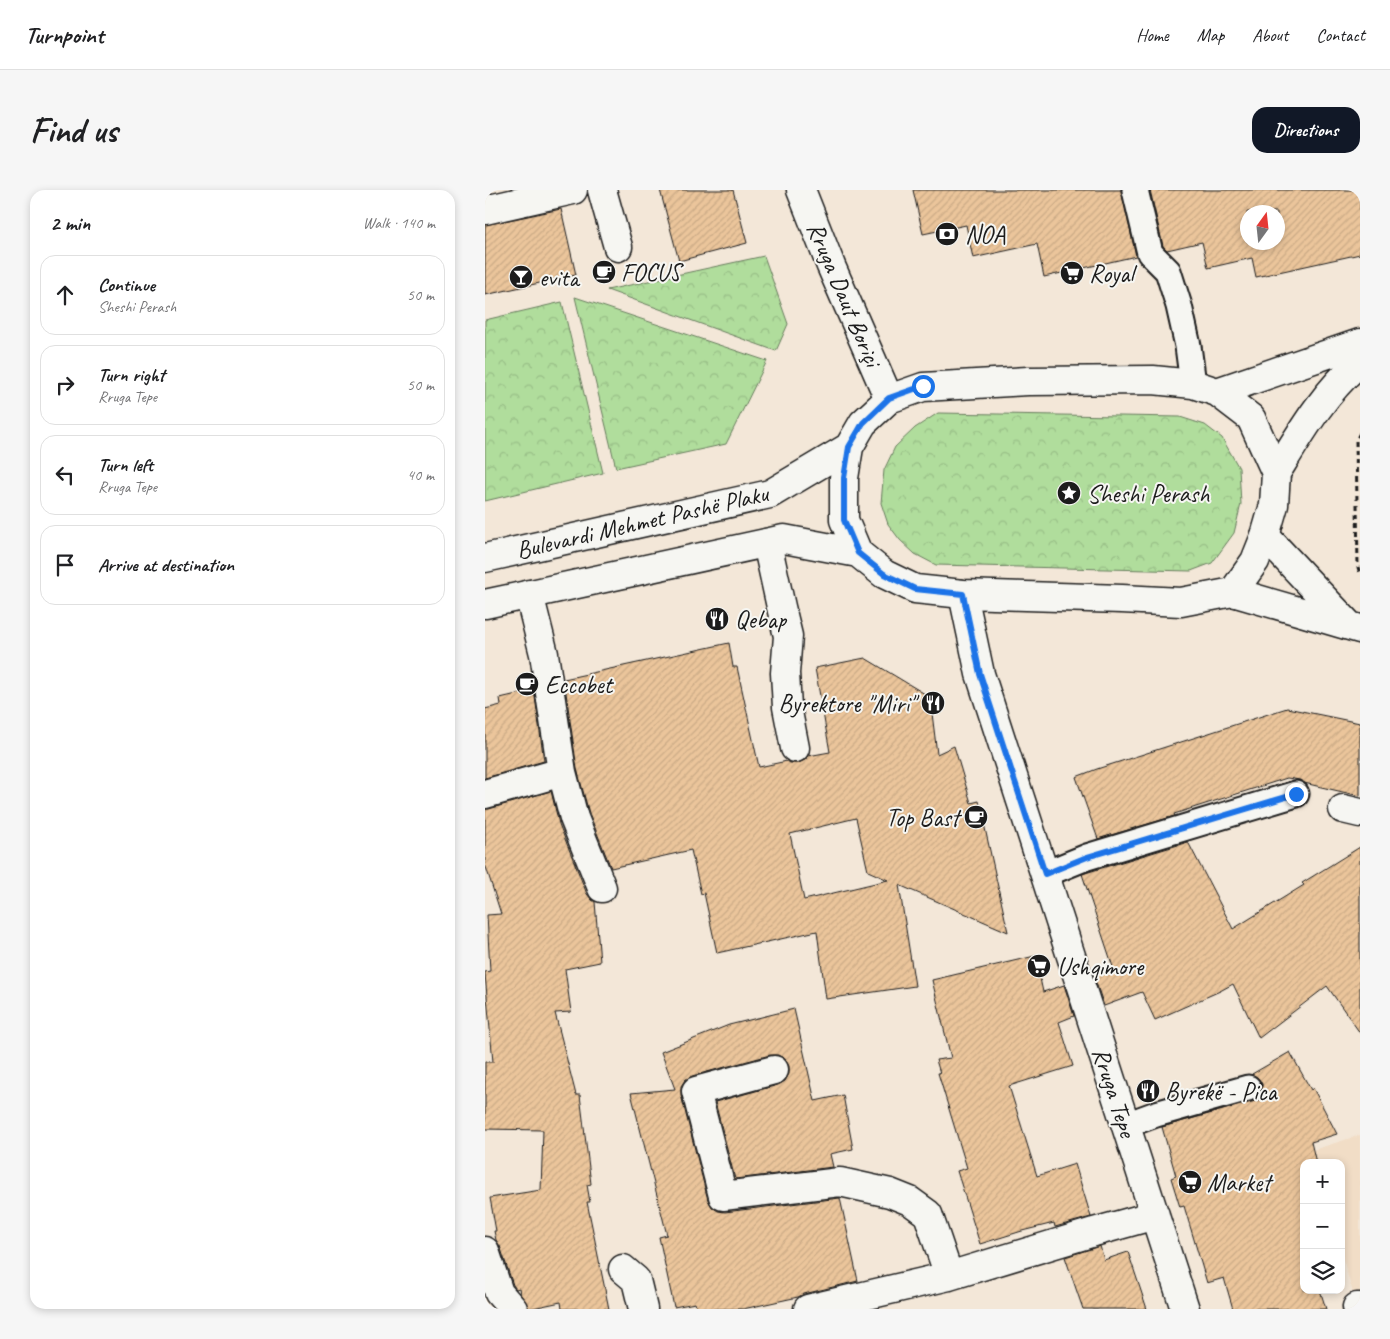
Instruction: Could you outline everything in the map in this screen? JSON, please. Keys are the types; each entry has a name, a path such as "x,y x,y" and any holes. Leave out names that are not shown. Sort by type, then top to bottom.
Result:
{"street":[{"path":"485,210 573,190"},
{"path":"602,190 618,248"},
{"name":"Rruga Daut Boriçi","path":"801,190 831,266 889,398"},
{"path":"1205,388 1360,343"},
{"path":"1276,473 1324,400 1345,375 1360,362"},
{"path":"1233,592 1255,561 1265,536 1274,505 1276,473 1251,418 1205,388 1153,380 923,386 889,398 863,423 849,447 844,478 844,520 858,553 884,574 915,589 963,594 1181,602 1233,592 1355,628"},
{"name":"Bulevardi Mehmet Pashë Plaku","path":"485,558 770,494 849,447"},
{"path":"1265,536 1355,628"},
{"name":"Bulevardi Mehmet Pashë Plaku","path":"485,604 784,539 858,553"},
{"name":"Bulevardi Mehmet Pashë Plaku","path":"767,543 788,636 785,673 787,707 795,748"},
{"name":"Bulevardi Mehmet Pashë Plaku","path":"529,594 544,654 562,772 574,818 602,888"},
{"name":"Rruga Tepe","path":"963,594 980,674 1185,1309"},
{"path":"485,794 562,772"},
{"path":"774,1070 696,1091 723,1196 840,1182 890,1193 910,1201 928,1214 949,1276"},
{"path":"809,1309 949,1276 1155,1215"},
{"path":"485,1251 499,1293 513,1309"},
{"path":"623,1268 637,1280 643,1309"}],"lane":[{"path":"1135,190 1150,253 1168,271 1179,306 1188,346 1205,388"},
{"path":"1045,874 1087,857 1296,794"},
{"path":"1126,1124 1248,1088"}],"path":[{"path":"1360,433 1356,440 1359,514 1358,567 1360,574"}],"shaded area":[{"path":"1360,1135 1360,1307 1357,1307 1345,1266 1345,1159 1315,1159 1313,1150"}],"green space":[{"path":"764,256 788,324 776,351 607,290"},
{"path":"575,297 767,361 726,444 616,468"},
{"path":"562,302 603,473 485,501 485,320"},
{"path":"938,413 1180,417 1205,425 1222,438 1239,468 1241,504 1234,533 1212,563 1191,571 936,565 915,554 900,540 888,524 881,503 884,470 895,447 915,428"}],"building":[{"path":"660,190 733,190 747,243 679,261"},
{"path":"913,190 1121,190 1136,256 1044,277 1037,244 973,258 966,225 923,234"},
{"path":"1150,190 1360,190 1360,254 1256,277 1252,258 1208,268 1202,242 1167,250 1163,246"},
{"path":"561,209 576,275 485,295 485,225"},
{"path":"729,643 733,667 737,667 759,767 787,761 798,763 805,760 808,756 830,752 815,668 865,658 930,697 937,754 954,746 971,803 979,801 1008,932 899,885 915,986 826,999 817,931 717,953 704,893 701,894 691,850 611,868 589,813 577,769 564,679","holes":["856,818 868,871 888,880 804,900 790,834"]},
{"path":"534,690 544,761 485,778 485,709 501,705 500,698"},
{"path":"1287,708 1360,723 1360,796 1287,778 1174,814 1175,816 1098,839 1076,777"},
{"path":"551,791 559,824 587,894 595,902 600,962 565,969 571,1012 555,1013 576,1095 580,1095 591,1184 587,1185 590,1202 587,1202 609,1309 562,1309 561,1302 528,1309 519,1288 516,1289 513,1285 500,1246 496,1240 490,1198 541,1190 543,1130 485,1129 485,1062 493,1062 485,974 485,972 490,971 487,915 501,914 485,864 485,809"},
{"path":"1188,842 1233,929 1304,885 1302,883 1360,847 1360,1033 1327,986 1259,1038 1233,984 1155,1020 1142,992 1104,1006 1093,974 1113,967 1082,874"},
{"path":"1035,956 1043,992 1064,985 1074,1016 1059,1022 1073,1066 1009,1086 1037,1176 1075,1164 1091,1217 1055,1227 1054,1223 980,1244 957,1171 967,1168 938,1073 940,1073 936,1060 951,1058 932,980"},
{"path":"794,1009 815,1101 843,1095 853,1149 830,1154 833,1167 735,1179 715,1102 778,1085 785,1081 789,1074 789,1066 785,1059 778,1055 770,1055 692,1076 685,1080 681,1086 681,1095 708,1200 712,1207 718,1211 725,1212 840,1198 858,1281 743,1309 697,1309 695,1303 674,1307 659,1237 667,1235 631,1093 675,1089 661,1052 729,1025"},
{"path":"1290,1052 1311,1090 1313,1088 1337,1134 1311,1142 1315,1159 1300,1159 1300,1294 1321,1294 1326,1309 1233,1309 1224,1278 1207,1283 1184,1206 1180,1207 1171,1178 1176,1176 1162,1127 1266,1098 1262,1091 1262,1084 1252,1074"},
{"path":"1100,1246 1104,1260 1128,1252 1147,1309 1083,1309 1065,1257"}],"place":[{"name":"NOA","path":"947,234"},
{"name":"FOCUS","path":"604,272"},
{"name":"Royal","path":"1072,273"},
{"name":"evita","path":"521,277"},
{"name":"Sheshi Perash","path":"1069,493"},
{"name":"Qebap","path":"717,619"},
{"name":"Eccobet","path":"527,684"},
{"name":"Byrektore \"Miri\"","path":"933,703"},
{"name":"Top Bast","path":"976,817"},
{"name":"Ushqimore","path":"1039,966"},
{"name":"Byrekë - Pica","path":"1148,1091"},
{"name":"Market","path":"1190,1182"}],"route":[{"path":"923,386 889,398 863,423 849,447 844,478 844,520 858,553 884,574 915,589 963,594 980,674 1045,874 1087,857 1296,794"}]}
